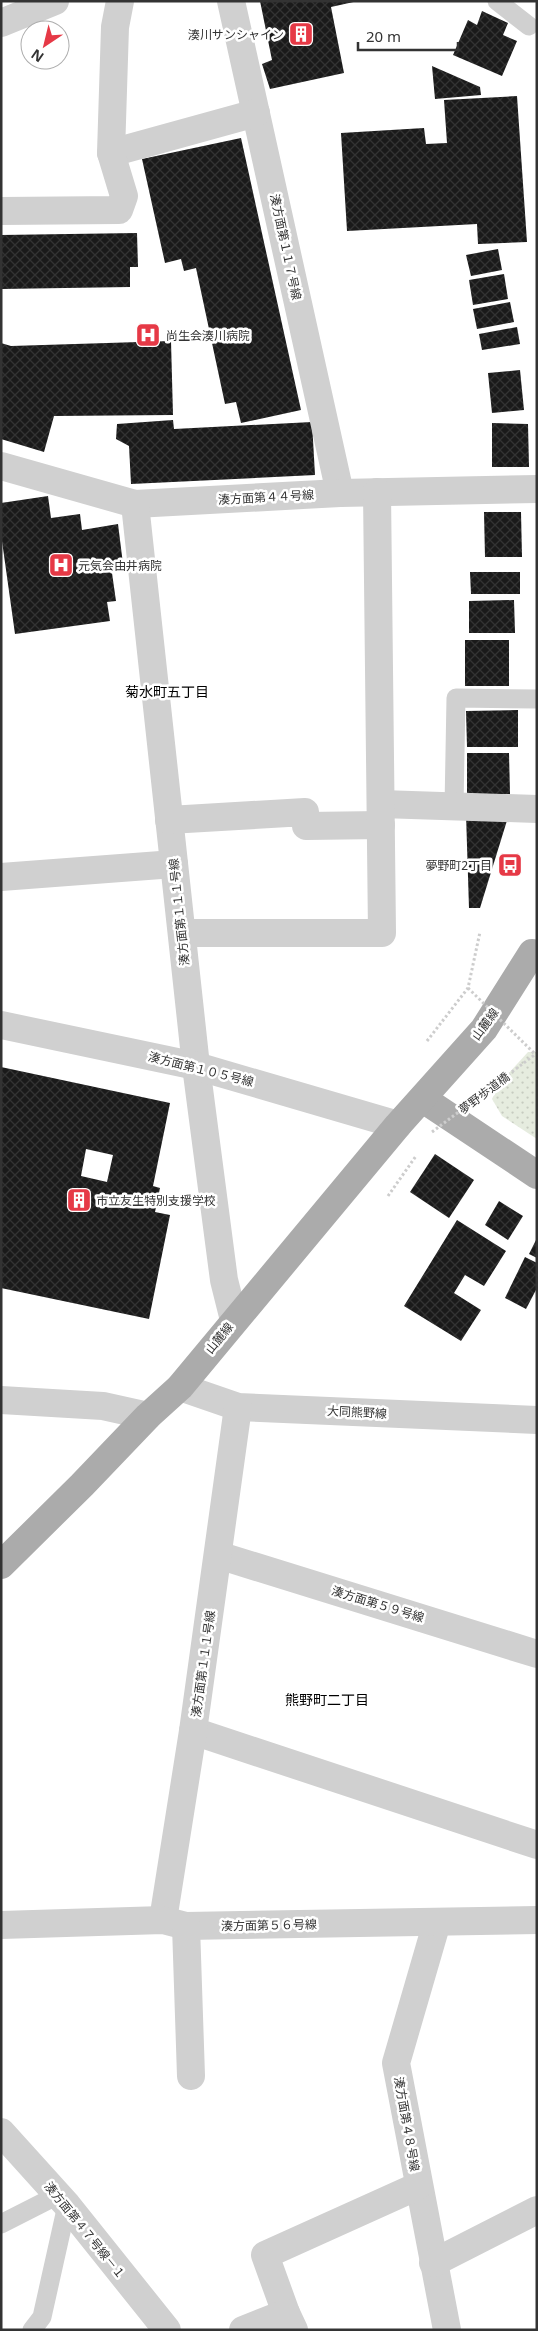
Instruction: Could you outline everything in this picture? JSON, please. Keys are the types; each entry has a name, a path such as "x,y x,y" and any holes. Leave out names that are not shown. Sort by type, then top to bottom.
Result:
{"main road":[{"name":"山麓線","path":"1,1565 148,1416 180,1387 398,1125 484,1029 535,957"},
{"path":"423,1099 537,1175"}],"street":[{"path":"1,23 55,1"},
{"path":"1,212 119,210 124,196 111,153 116,27 120,1"},
{"name":"湊方面第１１７号線","path":"231,1 340,493"},
{"path":"111,153 256,113"},
{"name":"湊方面第４４号線","path":"1,466 135,504 340,493 537,489"},
{"path":"182,933 382,933 377,492"},
{"name":"湊方面第１１１号線","path":"135,504 196,1066 224,1280 234,1320"},
{"path":"170,820 305,812 306,826 381,814 454,807 537,809"},
{"path":"1,878 174,864"},
{"name":"湊方面第１０５号線","path":"1,1025 196,1066 398,1125"},
{"name":"大同熊野線","path":"180,1387 238,1407 537,1420"},
{"path":"1,1400 103,1406 148,1416"},
{"name":"湊方面第１１１号線","path":"191,2076 175,1923 193,1731 238,1407"},
{"name":"湊方面第５９号線","path":"218,1555 537,1654"},
{"path":"193,1731 537,1845"},
{"name":"湊方面第５６号線","path":"1,1925 537,1920"},
{"name":"湊方面第４８号線","path":"437,1922 396,2063 433,2263 439,2327"},
{"name":"湊方面第４７号線－１","path":"1,2132 62,2200 167,2330"},
{"path":"243,2330 290,2322 265,2255 418,2186"},
{"path":"433,2263 537,2210"}],"lane":[{"path":"497,1 529,26"},
{"path":"454,807 456,698 537,699"},
{"path":"1,2224 62,2200"},
{"path":"32,2330 42,2317 62,2200"}],"path":[{"path":"427,1041 468,988 480,932"},
{"name":"夢野歩道橋","path":"427,1140 432,1132 536,1053 468,988"},
{"path":"388,1196 421,1148"}],"shaded area":[{"path":"528,1052 537,1052 537,1139 502,1116 492,1099 499,1084"}],"building":[{"name":"湊川サンシャイン","path":"260,1 358,1 331,7 344,73 270,89 262,64 272,60"},
{"path":"482,11 508,23 503,35 517,41 502,76 453,55 468,20 477,25"},
{"path":"432,66 480,87 481,95 435,99"},
{"path":"517,96 527,242 478,244 477,224 347,231 341,133 424,128 426,144 447,143 444,100"},
{"path":"241,138 301,410 241,423 236,402 225,404 196,268 184,271 181,259 165,263 142,159"},
{"path":"137,233 138,267 130,267 130,287 1,289 1,235"},
{"path":"498,249 502,270 471,276 466,255"},
{"path":"504,274 508,299 473,305 469,280"},
{"path":"510,302 514,322 477,329 473,309"},
{"path":"517,327 520,344 482,350 479,334"},
{"path":"171,341 173,415 54,416 44,452 1,439 1,343 11,346"},
{"path":"520,370 524,410 492,413 488,373"},
{"path":"173,420 174,429 312,422 315,475 131,484 129,446 116,439 117,424"},
{"path":"492,423 528,424 529,467 492,467"},
{"name":"元気会由井病院","path":"48,496 51,518 80,514 82,530 118,524 123,564 111,566 116,601 107,602 110,621 15,634 1,534 1,503"},
{"path":"484,512 521,512 522,557 485,557"},
{"path":"470,572 520,572 520,594 471,594"},
{"path":"514,600 515,633 469,633 469,601"},
{"path":"465,640 509,640 509,686 465,686"},
{"path":"518,710 518,747 467,747 466,711"},
{"path":"467,753 509,753 510,794 467,794"},
{"path":"466,814 509,814 480,908 469,908"},
{"name":"市立友生特別支援学校","path":"1,1067 170,1103 153,1186 160,1188 155,1212 170,1215 149,1319 1,1288","holes":["86,1149 113,1155 107,1182 81,1176"]},
{"path":"435,1154 474,1180 449,1218 410,1192"},
{"path":"499,1201 523,1216 508,1240 485,1225"},
{"path":"457,1220 506,1251 484,1286 465,1275 454,1293 481,1310 461,1341 404,1306"},
{"path":"537,1238 537,1258 529,1254"},
{"path":"525,1257 537,1263 537,1288 526,1309 505,1298"}],"place":[{"name":"湊川サンシャイン","path":"301,34"},
{"name":"尚生会湊川病院","path":"148,335"},
{"name":"元気会由井病院","path":"61,565"},
{"name":"夢野町2丁目","path":"510,865"},
{"name":"市立友生特別支援学校","path":"79,1200"}],"district":[{"name":"菊水町五丁目","path":"167,691"},
{"name":"熊野町二丁目","path":"327,1699"}]}
